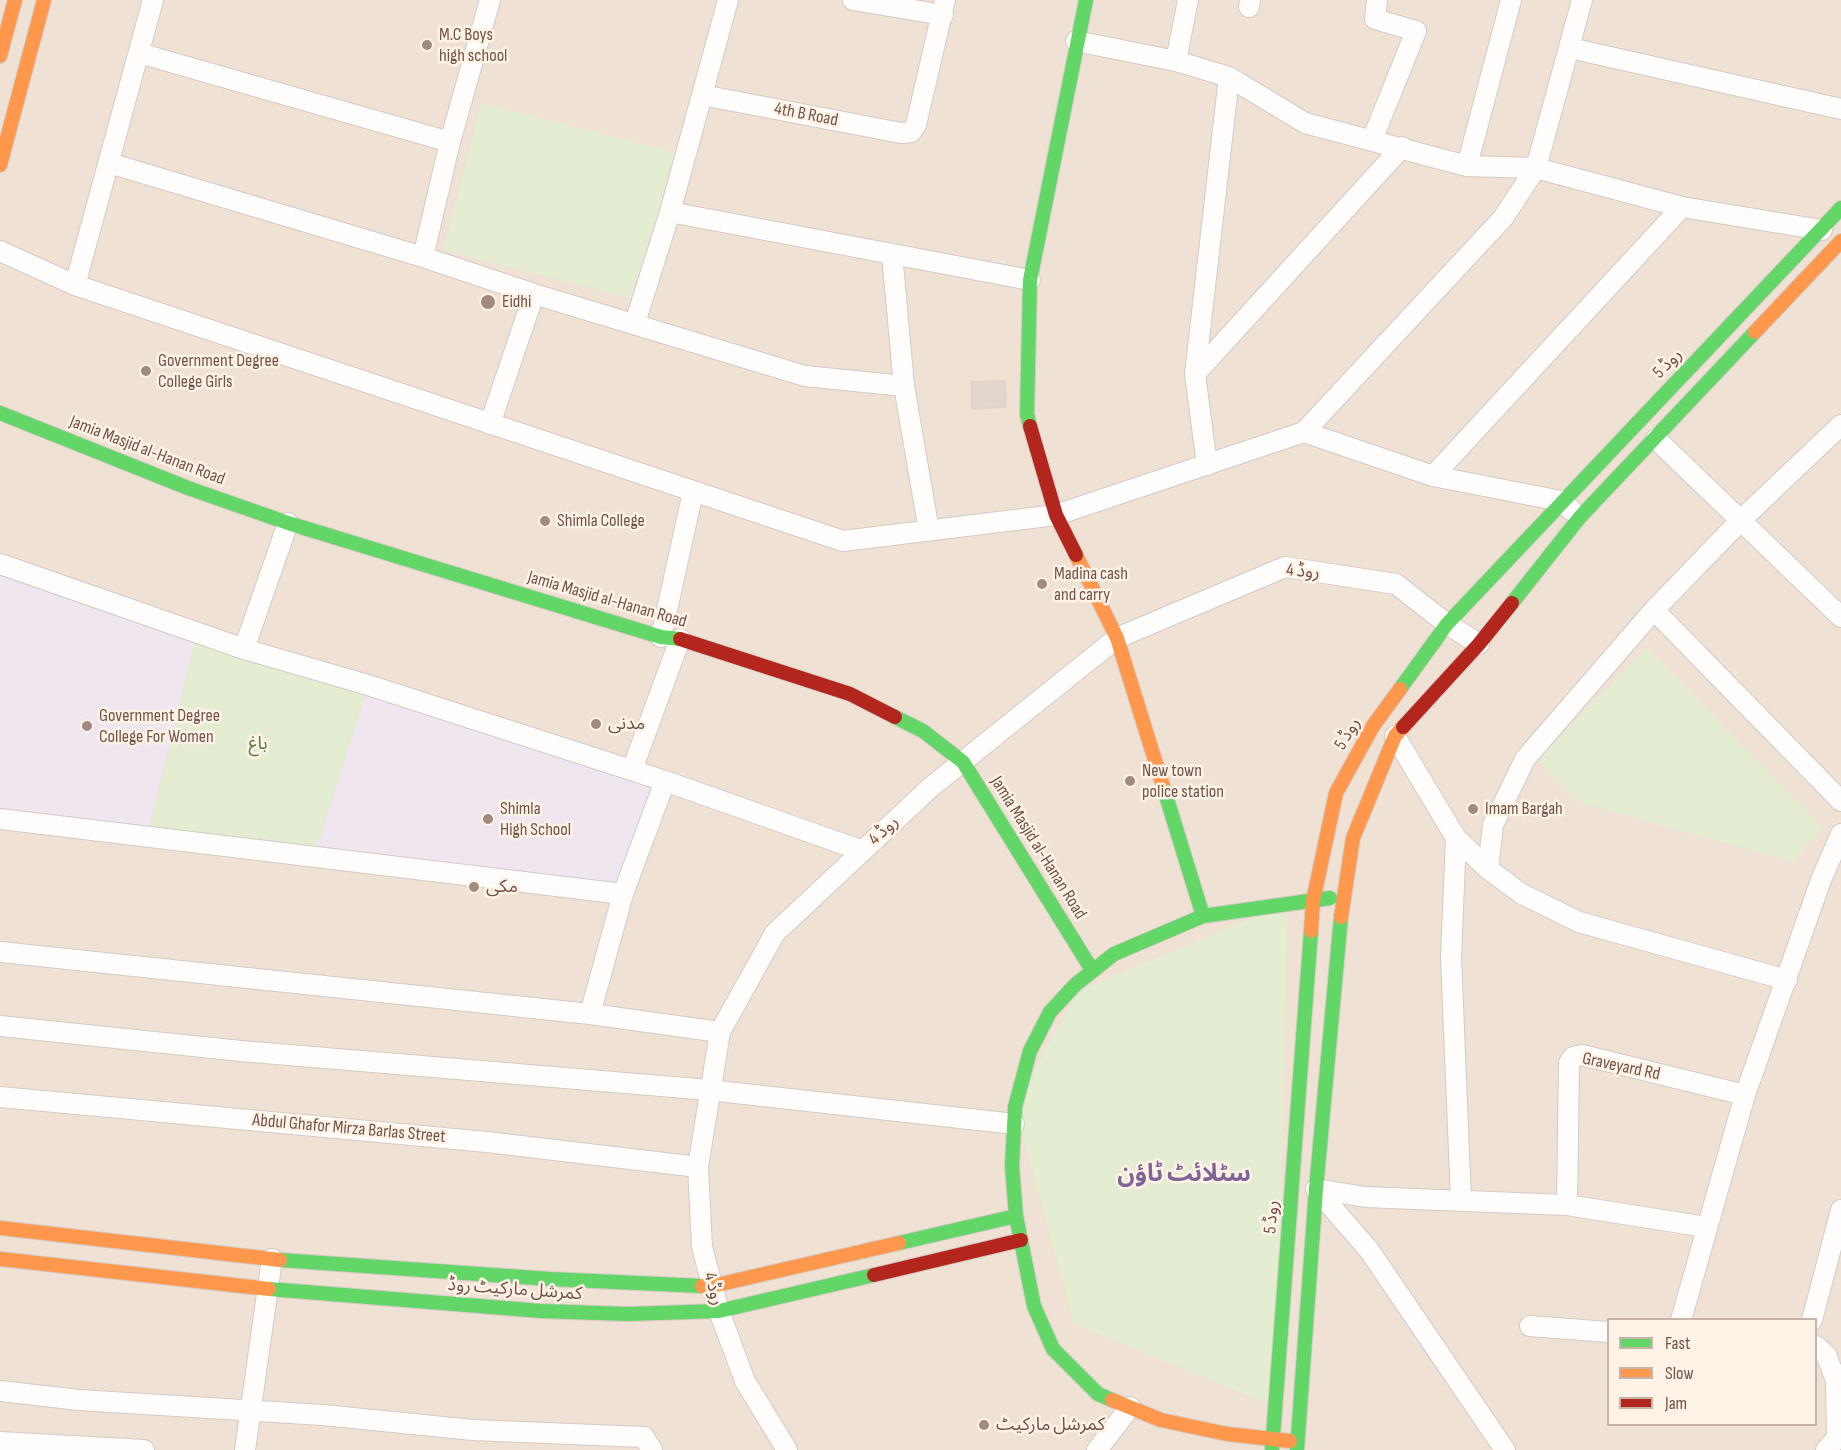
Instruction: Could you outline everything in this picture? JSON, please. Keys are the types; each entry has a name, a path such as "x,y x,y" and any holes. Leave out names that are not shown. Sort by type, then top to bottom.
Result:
{"main road":[{"path":"0,56 15,0"},
{"path":"0,165 44,0"},
{"path":"1086,0 1030,280 1027,414 1056,515 1117,638 1203,916"},
{"name":"روڈ 5","path":"1273,1444 1313,901 1336,793 1373,726 1447,624 1561,501 1841,208"},
{"path":"1343,897 1203,916 1114,954 1092,970 1050,1012 1035,1041 1015,1107 1012,1166 1016,1216 1034,1306 1053,1349 1098,1394 1161,1420 1273,1444 1304,1447 1316,1189 1343,897 1353,838 1395,736 1479,644 1580,517 1841,242"},
{"name":"Jamia Masjid al-Hanan Road","path":"0,413 188,488 288,522 850,694 923,731 963,762 1092,970"},
{"name":"کمرشل مارکیٹ روڈ","path":"0,1227 272,1259 550,1279 712,1286 1016,1216"},
{"name":"کمرشل مارکیٹ روڈ","path":"0,1259 267,1288 541,1311 627,1314 719,1311 1021,1240"}],"street":[{"path":"75,285 153,0"},
{"path":"423,256 450,142 490,0"},
{"path":"635,323 670,212 728,0"},
{"path":"853,0 944,7"},
{"path":"1176,61 1188,0"},
{"path":"1372,140 1416,32 1375,19 1377,0"},
{"path":"1467,166 1511,0"},
{"path":"0,251 75,285 843,541 1056,515 1304,432 1503,218 1536,168 1582,0"},
{"name":"4th B Road","path":"702,95 901,133 911,132 916,124 944,7"},
{"path":"1076,41 1176,61 1229,77 1305,123 1467,166 1536,168 1682,207 1822,230"},
{"path":"1569,48 1841,109"},
{"path":"139,53 450,142"},
{"path":"1207,465 1195,374 1229,77"},
{"path":"1195,374 1402,147"},
{"path":"109,163 423,256 534,294 805,376 904,386"},
{"path":"1433,476 1682,207"},
{"path":"670,212 1030,280"},
{"path":"892,254 904,386 929,531"},
{"path":"490,424 534,294"},
{"path":"1488,869 1493,825 1525,759 1654,610 1742,519 1841,426"},
{"path":"1304,432 1433,476 1561,501 1580,517"},
{"path":"1656,439 1742,519 1841,617"},
{"path":"632,770 671,638 693,492"},
{"path":"244,649 288,522"},
{"path":"0,564 244,649 368,685 632,770 863,851"},
{"name":"روڈ 4","path":"787,1450 746,1381 719,1311 702,1247 698,1167 720,1032 775,933 931,787 1117,638 1285,567 1396,584 1447,624 1479,644"},
{"path":"1654,610 1841,801"},
{"path":"1395,736 1456,838 1488,869 1522,894 1580,922 1787,980"},
{"path":"590,1014 623,894 665,781"},
{"path":"0,819 623,894"},
{"path":"1682,1318 1745,1095 1821,880 1841,834"},
{"path":"1456,838 1451,957 1461,1200"},
{"path":"0,952 590,1014 720,1032"},
{"path":"0,1026 241,1051 709,1090 1014,1124"},
{"name":"Graveyard Rd","path":"1567,1205 1569,1063 1572,1057 1582,1055 1745,1095"},
{"name":"Abdul Ghafor Mirza Barlas Street","path":"0,1097 487,1142 698,1167"},
{"path":"1316,1189 1365,1197 1567,1205 1706,1227"},
{"path":"1316,1189 1369,1250 1506,1450"},
{"path":"1813,1318 1835,1254 1841,1210"},
{"path":"245,1450 272,1259"},
{"path":"1530,1326 1607,1332"},
{"path":"1817,1348 1826,1355 1836,1380 1834,1442"},
{"path":"0,1391 323,1415 473,1430 644,1437 652,1450"},
{"path":"1097,1450 1130,1407"},
{"path":"0,1443 132,1450"}],"shaded area":[{"path":"0,0 1841,0 1841,1450 0,1450"},
{"name":"Government Degree College For Women","path":"0,564 197,633 147,837 0,819"},
{"name":"Shimla High School","path":"368,685 665,781 623,894 314,857"}],"green space":[{"path":"481,103 679,153 637,300 443,250"},
{"name":"باغ","path":"197,633 368,685 314,857 147,837"},
{"path":"1647,648 1822,828 1793,862 1581,803 1537,760"},
{"path":"1288,903 1276,1407 1074,1324 1015,1107 1078,991"}],"building":[{"path":"1005,381 1006,407 972,409 971,382"}],"traffic: fast":[{"path":"1030,426 1027,414 1030,280 1086,0"},
{"path":"1400,689 1447,624 1841,208"},
{"path":"1512,603 1580,517 1755,332"},
{"path":"0,413 188,488 288,523 661,637 680,639"},
{"path":"895,717 923,731 963,762 1092,970"},
{"path":"1163,786 1203,916"},
{"path":"1112,1400 1098,1394 1053,1349 1034,1306 1016,1216 1012,1166 1015,1107 1030,1051 1050,1012 1075,985 1114,954 1203,916 1330,898"},
{"path":"1297,1450 1316,1189 1341,917"},
{"path":"1272,1450 1311,931"},
{"path":"899,1243 1016,1216"},
{"path":"280,1260 550,1279 702,1286"},
{"path":"269,1289 541,1311 627,1314 719,1311 874,1275"}],"traffic: slow":[{"path":"0,56 15,0"},
{"path":"0,165 44,0"},
{"path":"1755,332 1841,241"},
{"path":"1076,555 1117,638 1163,786"},
{"path":"1311,931 1313,901 1336,793 1373,726 1400,689"},
{"path":"1341,917 1353,838 1395,736 1403,727"},
{"path":"0,1228 280,1260"},
{"path":"702,1286 712,1286 899,1243"},
{"path":"0,1259 269,1289"},
{"path":"1112,1400 1161,1420 1227,1434 1290,1441"}],"traffic: jam":[{"path":"1030,426 1056,515 1076,555"},
{"path":"1403,727 1479,644 1512,603"},
{"path":"680,639 850,694 895,717"},
{"path":"874,1275 1021,1240"}],"place":[{"name":"M.C Boys high school","path":"427,45"},
{"name":"Eidhi","path":"488,302"},
{"name":"Government Degree College Girls","path":"146,371"},
{"name":"Shimla College","path":"545,521"},
{"name":"Madina cash and carry","path":"1042,584"},
{"name":"مدنی","path":"596,724"},
{"name":"Government Degree College For Women","path":"87,726"},
{"name":"New town police station","path":"1130,781"},
{"name":"Imam Bargah","path":"1473,809"},
{"name":"Shimla High School","path":"488,819"},
{"name":"مکی","path":"474,887"},
{"name":"کمرشل مارکیٹ","path":"984,1425"}],"district":[{"name":"سٹلائٹ ٹاؤن","path":"1184,1175"}]}
